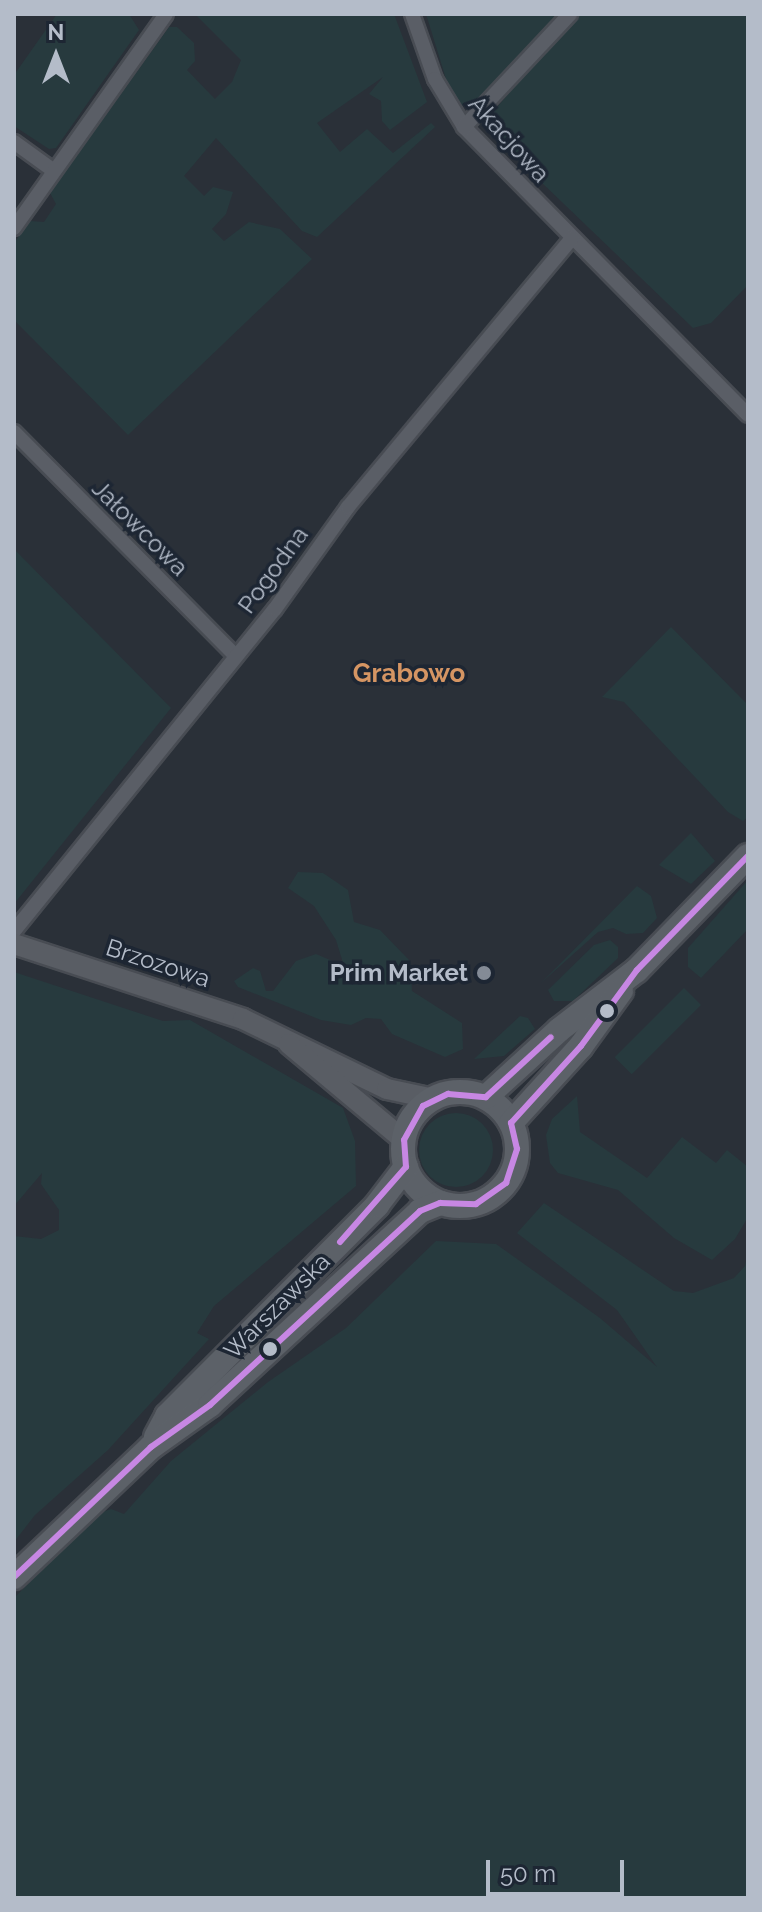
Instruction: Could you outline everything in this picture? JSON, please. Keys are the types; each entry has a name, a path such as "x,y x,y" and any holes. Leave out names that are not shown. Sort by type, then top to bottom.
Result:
{"main road":[{"path":"511,1123 581,1046 637,970 748,856"},
{"name":"Brzozowa","path":"14,944 215,1009 284,1038 387,1089 434,1099"},
{"path":"486,1097 559,1030 637,970"},
{"name":"Brzozowa","path":"284,1038 404,1140"},
{"path":"467,1093 486,1097 511,1123 517,1149 506,1183 476,1204 440,1203 421,1190 406,1167 404,1140 416,1114 434,1099 467,1093"},
{"name":"Warszawska","path":"151,1447 167,1416 377,1205 406,1167"},
{"name":"Warszawska","path":"14,1577 151,1447 210,1405 420,1211 440,1203"}],"street":[{"name":"Akacjowa","path":"412,14 435,79 464,127 748,415"},
{"path":"464,127 570,14"},
{"path":"14,228 158,17"},
{"path":"14,142 54,171"},
{"name":"Pogodna","path":"14,931 235,655 348,507 572,238"},
{"name":"Jałowcowa","path":"14,432 235,655"}],"green space":[{"path":"57,14 129,14 139,30 56,148 49,149 14,126 14,75"},
{"path":"195,14 394,14 427,102 390,130 382,121 381,101 369,94 383,77 317,123 340,152 367,129 393,153 431,123 435,127 317,237 302,231 216,138 184,176 204,196 213,187 233,192 226,214 212,229 224,241 249,222 280,229 312,259 128,435 14,320 14,243 30,221 44,222 56,204 50,193 169,27 177,27 194,43 195,61 187,70 215,99 232,82 241,60"},
{"path":"426,14 748,14 748,285 711,323 693,328 486,129 493,112 522,78 509,67 478,101 462,106 447,82"},
{"path":"14,549 171,708 14,904"},
{"path":"671,627 748,705 748,817 743,821 728,812 624,702 602,697"},
{"path":"691,833 715,861 691,884 659,865"},
{"path":"298,872 323,873 348,890 354,922 380,930 410,961 412,991 462,1023 463,1049 445,1057 392,1034 381,1019 366,1018 351,1025 321,1020 238,987 234,981 253,968 260,971 266,991 273,991 296,961 316,954 344,966 336,940 314,906 288,888"},
{"path":"748,880 748,929 701,978 688,967 688,948"},
{"path":"637,886 651,896 657,918 643,933 626,934 613,928 598,932 541,983"},
{"path":"610,940 618,947 618,958 573,1001 554,1001 548,990 594,945"},
{"path":"14,972 163,1021 190,1020 343,1108 355,1141 356,1186 214,1306 197,1333 209,1339 108,1450 35,1515 14,1542 14,1236 41,1239 59,1230 59,1210 41,1184 42,1173 14,1206"},
{"path":"684,988 701,1005 632,1074 615,1057"},
{"path":"520,1016 528,1018 535,1029 504,1056 474,1059"},
{"path":"577,1096 580,1132 647,1178 682,1137 716,1163 727,1150 748,1167 748,1217 735,1239 712,1260 674,1238 618,1190 558,1173 550,1163 546,1135 552,1119"},
{"path":"456,1113 470,1116 482,1124 490,1136 493,1150 490,1164 482,1176 470,1184 456,1187 442,1184 430,1176 422,1164 419,1150 422,1136 430,1124 442,1116"},
{"path":"544,1203 674,1291 693,1293 734,1278 745,1266 748,1252 748,1898 14,1898 14,1598 100,1513 111,1509 124,1514 171,1461 268,1382 346,1328 436,1241 496,1244 600,1318 657,1367 617,1310 517,1233"}],"transit line":[{"path":"14,1577 151,1447 210,1405 420,1211 440,1203 476,1204 506,1183 517,1149 511,1123 581,1046 637,970 748,856"},
{"path":"340,1242 406,1167 404,1140 423,1106 448,1094 486,1097 551,1037"}],"place":[{"name":"Prim Market","path":"484,973"}],"district":[{"name":"Grabowo","path":"409,674"}]}
